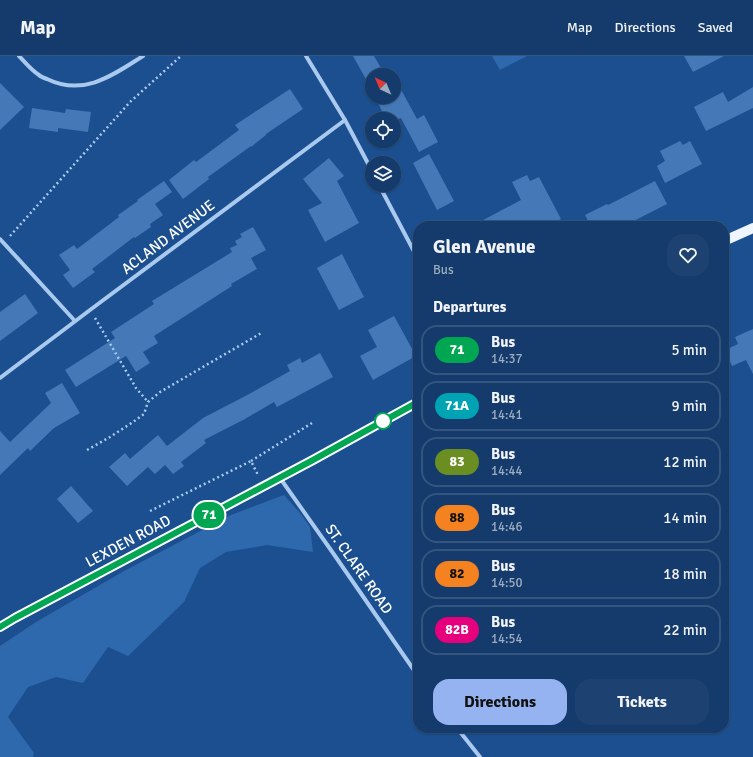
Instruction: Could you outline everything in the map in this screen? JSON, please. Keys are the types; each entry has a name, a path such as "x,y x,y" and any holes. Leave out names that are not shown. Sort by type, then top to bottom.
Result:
{"main road":[{"path":"729,239 753,228"},
{"name":"LEXDEN ROAD","path":"0,627 313,460 413,405"}],"street":[{"path":"19,56 38,75 56,84 75,87 93,84 114,75 143,56"},
{"path":"306,56 345,120 365,158"},
{"name":"ACLAND AVENUE","path":"0,378 345,120"},
{"path":"383,192 413,250"},
{"path":"0,239 75,321"},
{"name":"ST. CLARE ROAD","path":"279,477 413,669"},
{"path":"461,733 480,757"}],"path":[{"path":"4,243 130,102 181,56"},
{"path":"90,310 136,388 148,402"},
{"path":"87,450 134,422 144,414 148,402 160,392 263,332"},
{"path":"150,511 251,461 312,423"},
{"path":"251,461 256,470"}],"shaded area":[{"path":"492,56 527,56 500,70"},
{"path":"284,495 310,527 313,552 267,545 226,552 200,568 184,602 128,656 108,647 83,683 56,677 28,687 8,717 34,753 33,757 0,757 0,646 36,622 124,571 231,515"}],"building":[{"path":"353,56 374,56 381,68 365,68 365,77"},
{"path":"684,56 724,56 693,72"},
{"path":"0,83 24,107 0,130"},
{"path":"753,87 753,108 706,131 694,107 723,92 728,102"},
{"path":"290,89 303,109 266,134 251,147 208,177 209,179 183,199 169,180 194,160 196,162 239,130 235,125"},
{"path":"401,90 417,119 424,115 438,142 419,152 401,118 401,112 382,112 378,104 401,104"},
{"path":"32,108 65,113 66,109 91,112 88,132 58,128 58,132 29,128"},
{"path":"680,141 683,145 690,141 702,164 665,183 657,166 665,161 660,151"},
{"path":"429,154 454,201 437,210 413,163"},
{"path":"329,158 344,176 337,181 359,223 325,242 308,210 322,203 303,179"},
{"path":"527,175 530,181 539,177 561,219 557,221 481,221 521,200 512,182"},
{"path":"164,181 172,192 155,204 163,215 150,224 151,227 135,238 134,237 92,269 95,272 73,288 63,275 70,270 59,255 74,245 77,249 119,217 118,215 138,201 137,200"},
{"path":"655,181 667,204 634,221 588,221 585,215 607,204 608,205"},
{"path":"253,227 266,250 251,258 257,269 231,284 232,286 154,336 158,343 143,352 150,363 136,372 126,356 76,387 65,370 115,338 111,332 154,304 152,301 232,252 230,248 237,245 235,241 242,237 240,234"},
{"path":"342,254 364,297 339,310 317,268"},
{"path":"25,294 38,313 0,341 0,312"},
{"path":"394,316 413,351 413,358 373,380 360,356 377,347 368,330"},
{"path":"753,329 753,374 746,360 732,366 729,359 729,348 738,344 735,337"},
{"path":"320,353 333,377 277,407 274,402 204,440 206,443 181,462 184,466 173,474 165,465 155,474 148,467 127,486 109,467 125,453 130,459 158,435 167,446 203,418 290,371 287,365 300,358 302,363"},
{"path":"62,383 80,413 54,428 30,451 28,448 0,475 0,431 10,442 51,403 45,393"},
{"path":"71,486 93,511 78,523 57,499"}],"bus line":[{"name":"71","path":"0,627 271,481 313,460 413,405"}]}
